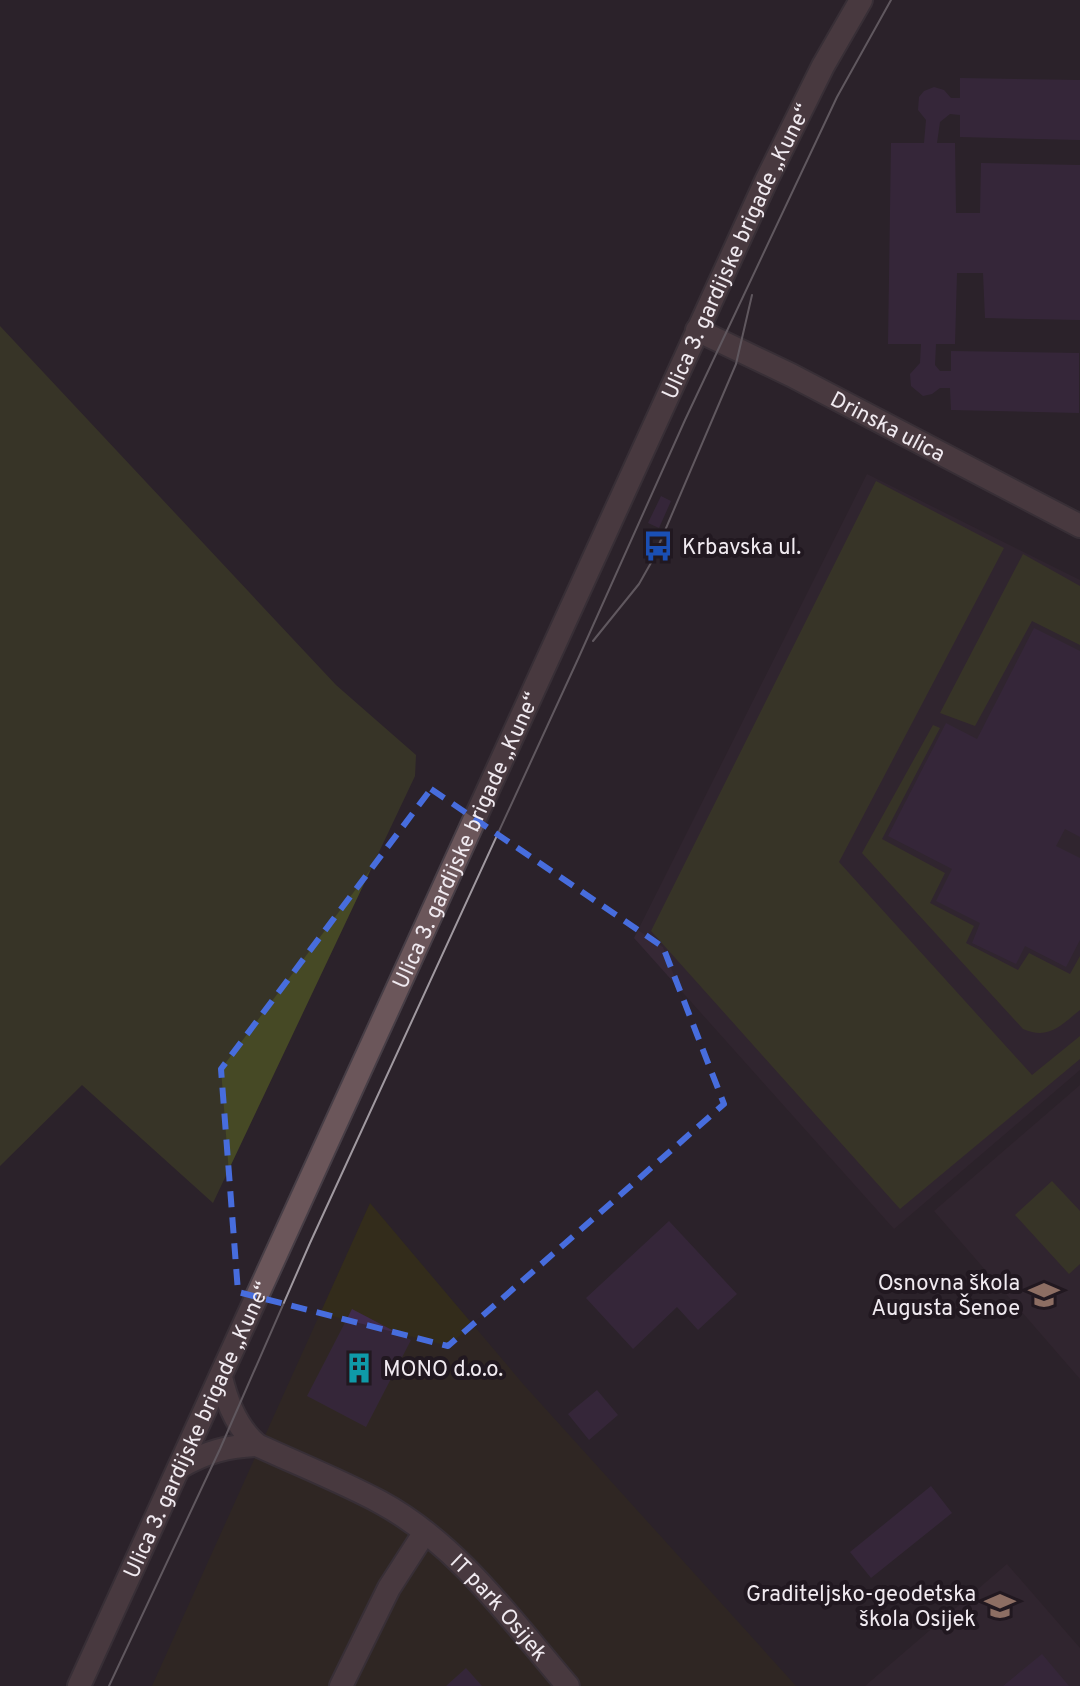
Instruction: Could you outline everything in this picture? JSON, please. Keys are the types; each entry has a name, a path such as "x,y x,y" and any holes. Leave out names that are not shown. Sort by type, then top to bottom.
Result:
{"street":[{"name":"Ulica 3. gardijske brigade „Kune“","path":"79,1686 697,330 793,124 861,0"},
{"name":"Drinska ulica","path":"697,330 791,375 1080,526"},
{"name":"IT park Osijek","path":"221,1377 229,1408 244,1432 257,1445 380,1502 425,1532 471,1574 568,1686"},
{"path":"180,1467 213,1451 257,1445"},
{"path":"341,1686 389,1588 425,1532"}],"highlighted area":[{"path":"431,789 663,947 724,1104 448,1346 238,1292 221,1069"}],"shaded area":[{"path":"867,474 1080,580 1080,1070 894,1229 634,938"},
{"name":"Osnovna škola Augusta Šenoe","path":"1080,1085 1080,1379 934,1211"},
{"path":"370,1203 523,1384 796,1686 152,1686"},
{"name":"Graditeljsko-geodetska škola Osijek","path":"1007,1564 1080,1648 1080,1686 865,1686"}],"green space":[{"path":"0,326 336,685 416,755 415,776 213,1203 82,1085 0,1166"},
{"path":"876,481 1004,548 839,862 1032,1075 1080,1036 1080,1059 900,1209 651,931"},
{"path":"1023,554 1080,586 1080,645 1032,621 975,726 940,713"},
{"path":"933,725 940,728 882,839 945,873 930,903 974,926 966,943 1018,970 1029,953 1070,974 1080,956 1080,1010 1054,1030 1040,1033 1023,1029 862,853"},
{"path":"1052,1181 1080,1211 1080,1264 1069,1274 1015,1215"}],"building":[{"path":"960,78 1080,80 1080,140 960,137 960,115 950,114 940,122 937,143 955,143 956,213 980,213 981,163 1080,165 1080,320 985,318 983,273 957,273 955,344 936,344 935,365 940,371 951,371 951,351 1079,353 1079,413 951,410 950,388 940,388 923,396 911,386 910,374 920,363 921,344 888,344 891,143 924,143 926,120 918,110 919,97 934,87 944,90 951,98 960,98"},
{"path":"661,496 671,501 659,528 648,523"},
{"path":"1034,628 1080,651 1080,837 1065,829 1056,846 1080,858 1080,940 1066,967 1025,946 1016,964 972,943 980,923 936,901 952,869 888,836 946,723 977,739"},
{"path":"669,1221 737,1294 698,1330 677,1307 633,1349 586,1298"},
{"name":"MONO d.o.o.","path":"352,1309 411,1340 366,1427 307,1396"},
{"path":"597,1390 618,1415 589,1440 568,1414"},
{"path":"931,1486 952,1513 871,1578 850,1552"},
{"path":"1042,1654 1069,1686 1003,1686"},
{"path":"466,1668 482,1686 446,1686"}],"tram line":[{"path":"109,1686 220,1449 310,1243 685,420 837,97 891,0"},
{"path":"593,641 639,584 652,561 736,364 752,295"}],"place":[{"name":"Krbavska ul.","path":"658,546"},
{"name":"Osnovna škola Augusta Šenoe","path":"1044,1295"},
{"name":"MONO d.o.o.","path":"359,1368"},
{"name":"Graditeljsko-geodetska škola Osijek","path":"1000,1606"}]}
